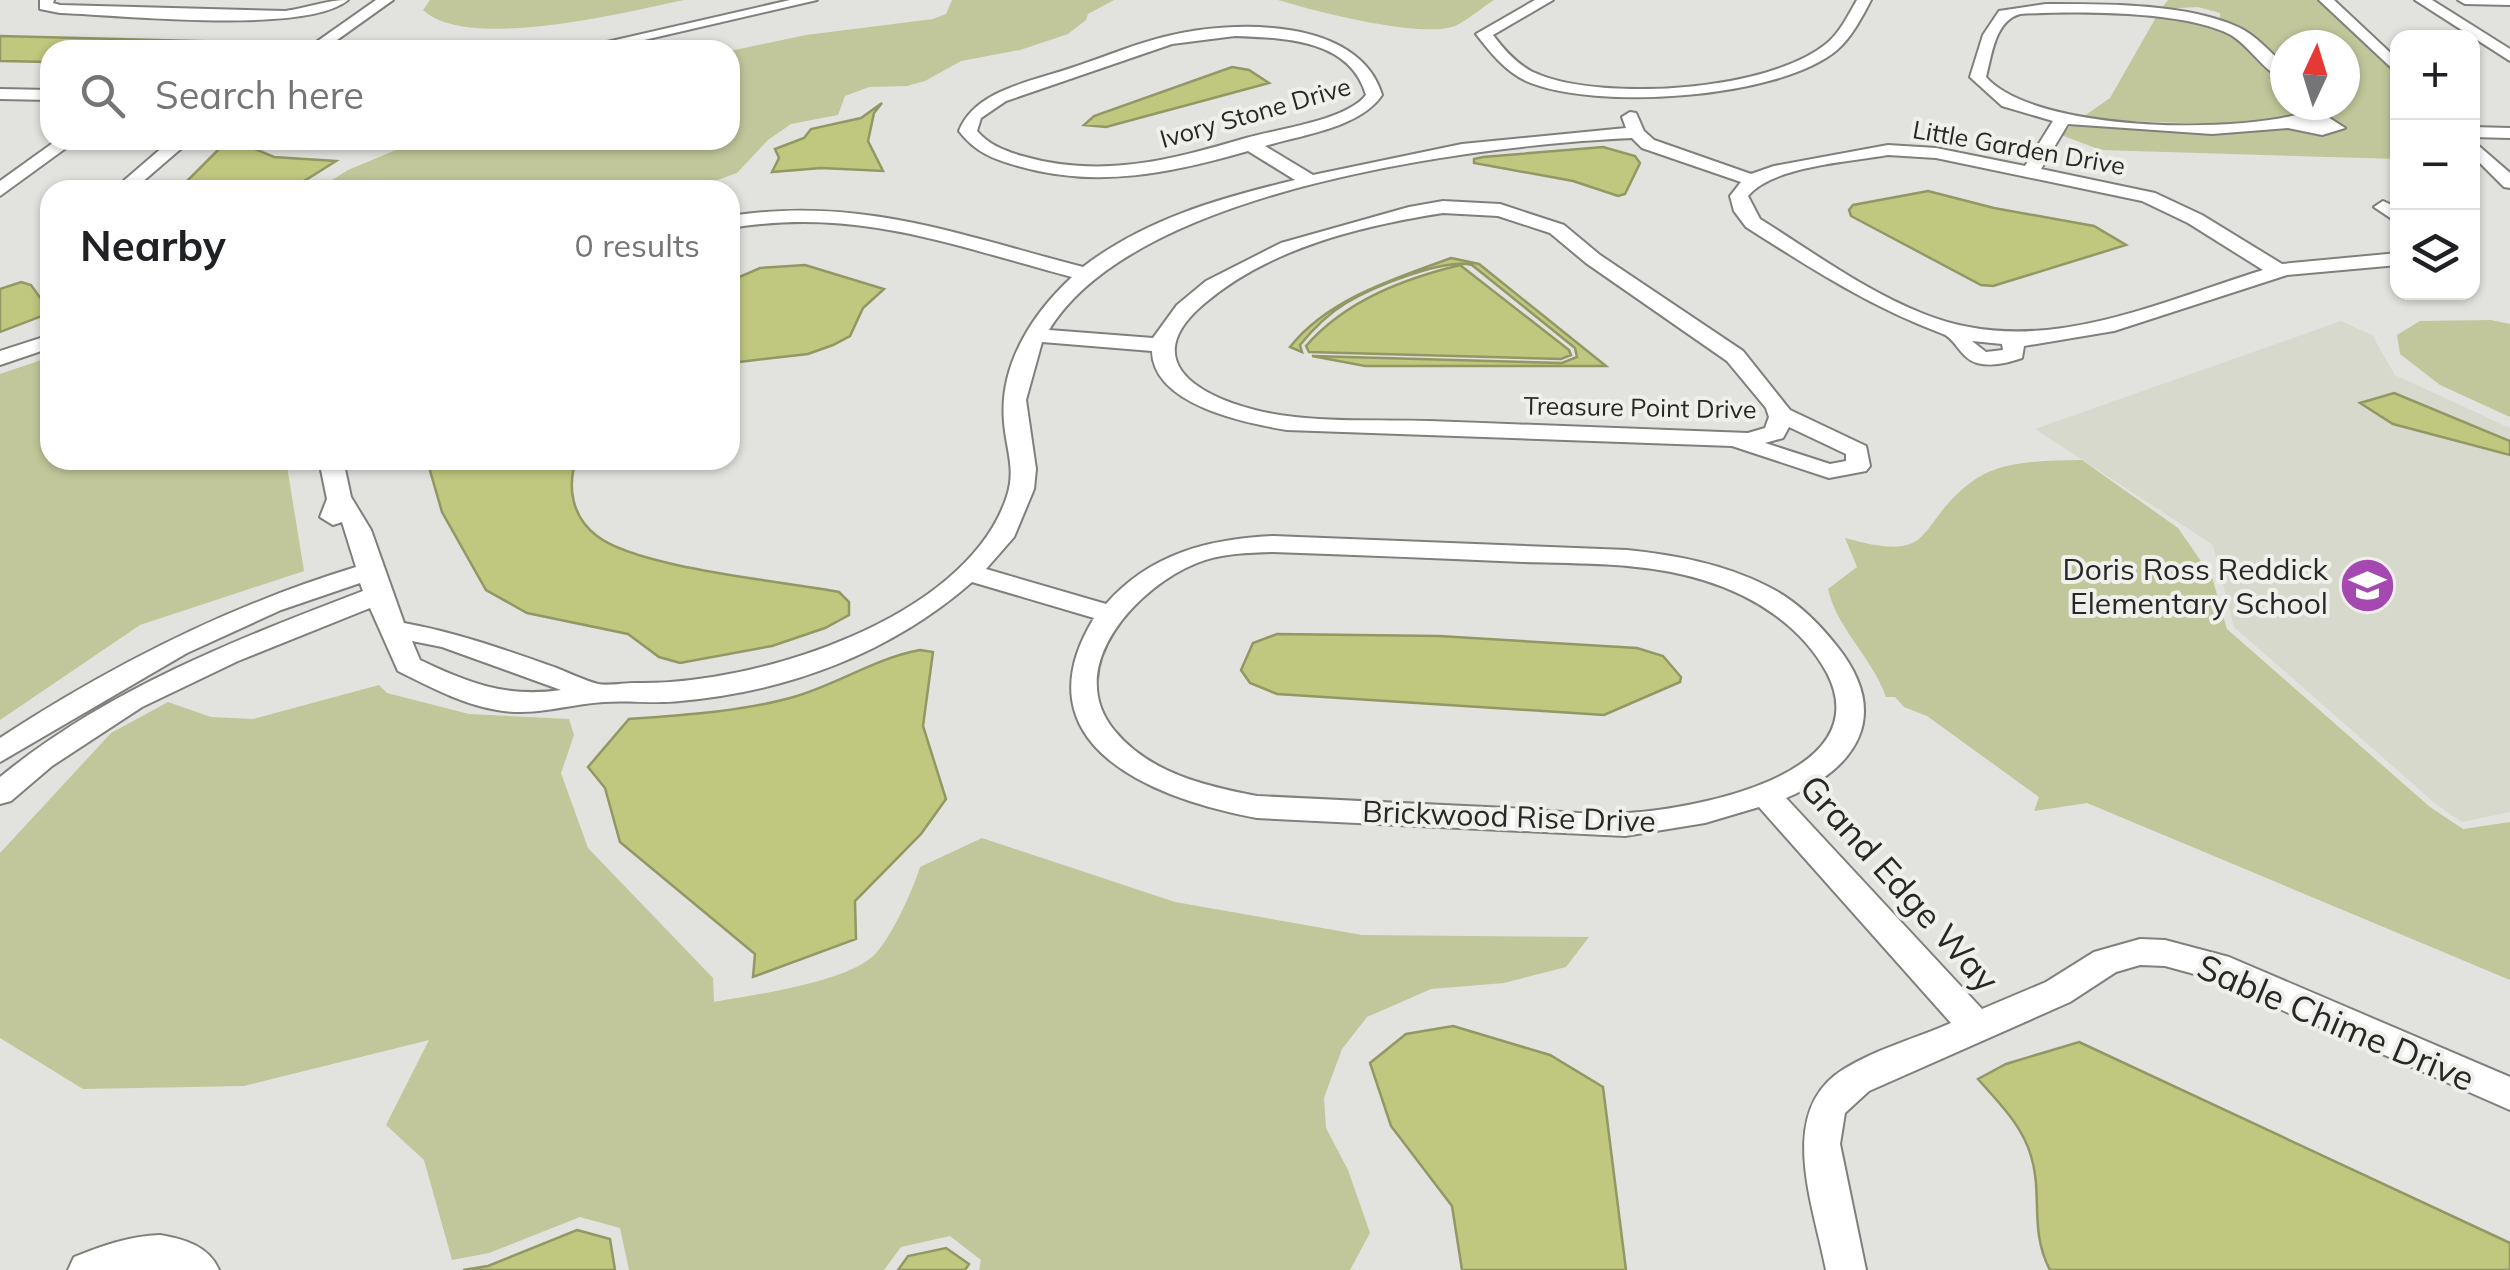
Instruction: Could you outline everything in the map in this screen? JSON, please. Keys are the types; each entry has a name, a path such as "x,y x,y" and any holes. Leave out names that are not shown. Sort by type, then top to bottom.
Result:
{"street":[{"path":"47,0 45,6 60,10 285,14 317,10 341,0"},
{"path":"328,40 386,0"},
{"path":"626,40 810,0"},
{"path":"1546,0 1484,34 1500,56 1538,80 1534,89 1558,94 1571,87 1623,92 1715,86 1783,71 1830,48 1864,0"},
{"path":"2326,0 2390,61"},
{"path":"2422,0 2510,56"},
{"path":"2465,0 2510,1"},
{"path":"2270,62 2235,32 2213,22 2176,13 2068,6 2008,10 1996,23 1978,77 2002,99 2064,119 2262,129 2291,124 2322,130 2336,128 2325,120"},
{"name":"Ivory Stone Drive","path":"1242,31 1287,35 1339,50 1354,58 1369,76 1374,95 1357,112 1248,143 1130,172 1077,174 998,156 972,139 969,128 983,106 1000,98 1192,34 1242,31"},
{"path":"1623,92 1636,134"},
{"path":"0,94 40,95"},
{"path":"2029,175 2064,119"},
{"path":"2291,124 2297,120"},
{"path":"2480,132 2510,133"},
{"path":"334,470 338,499 332,515 365,586 397,630 408,665 495,701 568,701 590,694 682,692 762,677 824,659 898,626 968,572 998,543 1020,498 1024,463 1014,420 1016,383 1035,335 1052,308 1086,274 1164,227 1218,206 1310,182 1480,144 1570,135 1636,134 1664,152 1752,180 1739,196 1742,212 1754,224 1913,318 1956,332 1963,348 1973,357 1997,360 2014,352 2012,341 2085,334 2279,271 2390,260"},
{"path":"1248,143 1310,182"},
{"path":"0,190 54,150"},
{"path":"134,180 170,150"},
{"name":"Little Garden Drive","path":"1752,180 1774,171 1888,150 1936,153 2029,175 2116,189 2169,204 2279,271"},
{"path":"2480,154 2510,183"},
{"name":"Treasure Point Drive","path":"1443,206 1500,210 1557,229 1593,259 1711,337 1762,386 1779,414 1776,433 1766,438 1736,439 1272,421 1222,409 1194,395 1176,380 1165,361 1162,345 1170,326 1205,290 1264,256 1410,211 1443,206"},
{"path":"740,221 810,212 868,216 1086,274"},
{"path":"1035,335 1162,345"},
{"path":"0,358 40,344"},
{"path":"1736,439 1747,447 1829,471 1858,466 1858,451 1847,442 1779,414"},
{"name":"Brickwood Rise Drive","path":"1273,544 1668,561 1729,579 1782,605 1833,658 1846,686 1852,708 1845,734 1830,758 1765,794 1664,822 1626,826 1258,807 1216,800 1170,784 1127,761 1102,736 1086,706 1082,680 1089,647 1110,614 1148,577 1186,557 1236,546 1273,544"},
{"path":"968,572 1110,614"},
{"path":"0,752 71,703 211,630 365,586"},
{"path":"0,792 97,720 171,678 365,586"},
{"path":"397,630 447,638 582,687 590,694"},
{"path":"466,692 507,661"},
{"name":"Grand Edge Way","path":"1765,794 1974,1026"},
{"name":"Sable Chime Drive","path":"1846,1270 1821,1144 1828,1106 1856,1080 2058,992 2106,961 2140,952 2165,953 2217,967 2510,1094"},
{"path":"88,1270 120,1258 161,1254 192,1263 199,1270"}],"shaded area":[{"path":"430,0 684,0 588,20 474,28 445,22 423,10"},
{"path":"952,0 1114,0 1088,14 1068,34 1020,50 961,61 925,81 907,86 869,87 845,96 838,115 791,124 768,140 737,173 717,180 332,180 396,150 740,150 740,49 946,14"},
{"path":"1278,0 1494,0 1455,26 1418,29 1367,22"},
{"path":"2168,0 2320,0 2351,30 2270,30 2270,59 2220,21 2220,13 2198,7 2161,9"},
{"path":"2159,12 2228,35 2270,67 2270,120 2279,120 2259,126 2080,119 2110,98"},
{"path":"0,36 158,40 40,40 40,62 0,61"},
{"path":"2360,39 2390,68 2390,159 2101,150 2061,135 2074,123 2265,131 2295,127 2331,133 2343,129 2331,120 2360,120"},
{"path":"1232,67 1249,70 1269,83 1106,127 1084,125 1094,116"},
{"path":"882,103 874,113 868,141 883,171 821,168 772,172 779,158 775,149 804,138 811,129 861,118"},
{"path":"1603,147 1635,156 1640,163 1625,194 1618,196 1573,181 1474,163 1474,159 1483,157"},
{"path":"218,150 257,150 274,157 336,161 306,180 188,180"},
{"path":"1928,191 1994,208 2094,226 2126,245 1993,286 1981,285 1851,216 1849,210 1853,205"},
{"path":"1451,258 1479,264 1606,366 1365,366 1312,356 1562,363 1577,357 1575,348 1472,265 1460,264 1408,275 1357,297 1316,328 1300,345 1302,352 1290,347 1343,303 1386,282"},
{"path":"805,265 884,289 863,308 850,336 833,345 808,354 740,362 740,277 760,268"},
{"path":"1460,265 1571,355 1561,359 1309,352 1306,346 1321,330 1357,304 1417,277"},
{"path":"21,282 31,285 40,298 40,317 0,332 0,289"},
{"path":"2491,320 2510,324 2510,417 2440,385 2400,354 2397,335 2420,321"},
{"name":"Doris Ross Reddick Elementary School","path":"2341,321 2372,335 2395,375 2510,428 2510,812 2462,822 2437,805 2234,627 2213,545 2035,429"},
{"path":"40,360 40,470 288,470 304,571 140,625 0,720 0,374"},
{"path":"2394,393 2510,441 2510,455 2393,424 2360,403"},
{"path":"2082,460 2178,528 2212,577 2227,629 2430,807 2463,829 2510,822 2510,980 2087,803 2034,811 2039,797 1927,716 1904,707 1895,697 1886,697 1839,617 1828,589 1857,567 1845,538 1896,547 1911,544 1952,499 1982,475 2009,465"},
{"path":"430,470 574,470 572,491 582,520 597,536 617,547 677,565 839,592 849,602 849,615 825,628 772,646 680,663 659,657 628,634 527,613 486,590 442,512"},
{"path":"1277,634 1439,636 1637,648 1663,656 1681,677 1680,682 1604,715 1277,694 1250,683 1241,670 1253,643"},
{"path":"920,650 933,652 923,726 946,799 921,834 855,901 856,939 753,977 755,954 620,842 605,788 588,767 629,719 770,703"},
{"path":"379,685 387,693 469,714 569,719 574,735 561,773 588,848 713,978 714,1002 796,987 858,966 886,940 920,867 982,838 1175,902 1362,935 1589,937 1566,967 1504,983 1431,989 1367,1017 1342,1049 1324,1098 1326,1128 1348,1170 1370,1233 1350,1270 979,1270 981,1260 950,1236 901,1247 884,1270 629,1270 620,1228 580,1217 489,1253 452,1260 424,1160 386,1125 429,1040 244,1086 83,1089 0,1038 0,853 111,733 168,702 211,717 253,719"},
{"path":"1453,1026 1550,1055 1603,1087 1626,1270 1462,1270 1452,1206 1391,1126 1370,1063 1406,1034"},
{"path":"2079,1042 2510,1243 2510,1270 2050,1270 2040,1241 2034,1170 2027,1145 2009,1115 1978,1079 2006,1064"},
{"path":"577,1230 610,1239 615,1270 463,1270 488,1266"},
{"path":"946,1248 969,1264 965,1270 898,1270 908,1256"}],"place":[{"name":"Doris Ross Reddick Elementary School","path":"2367,586"}]}
